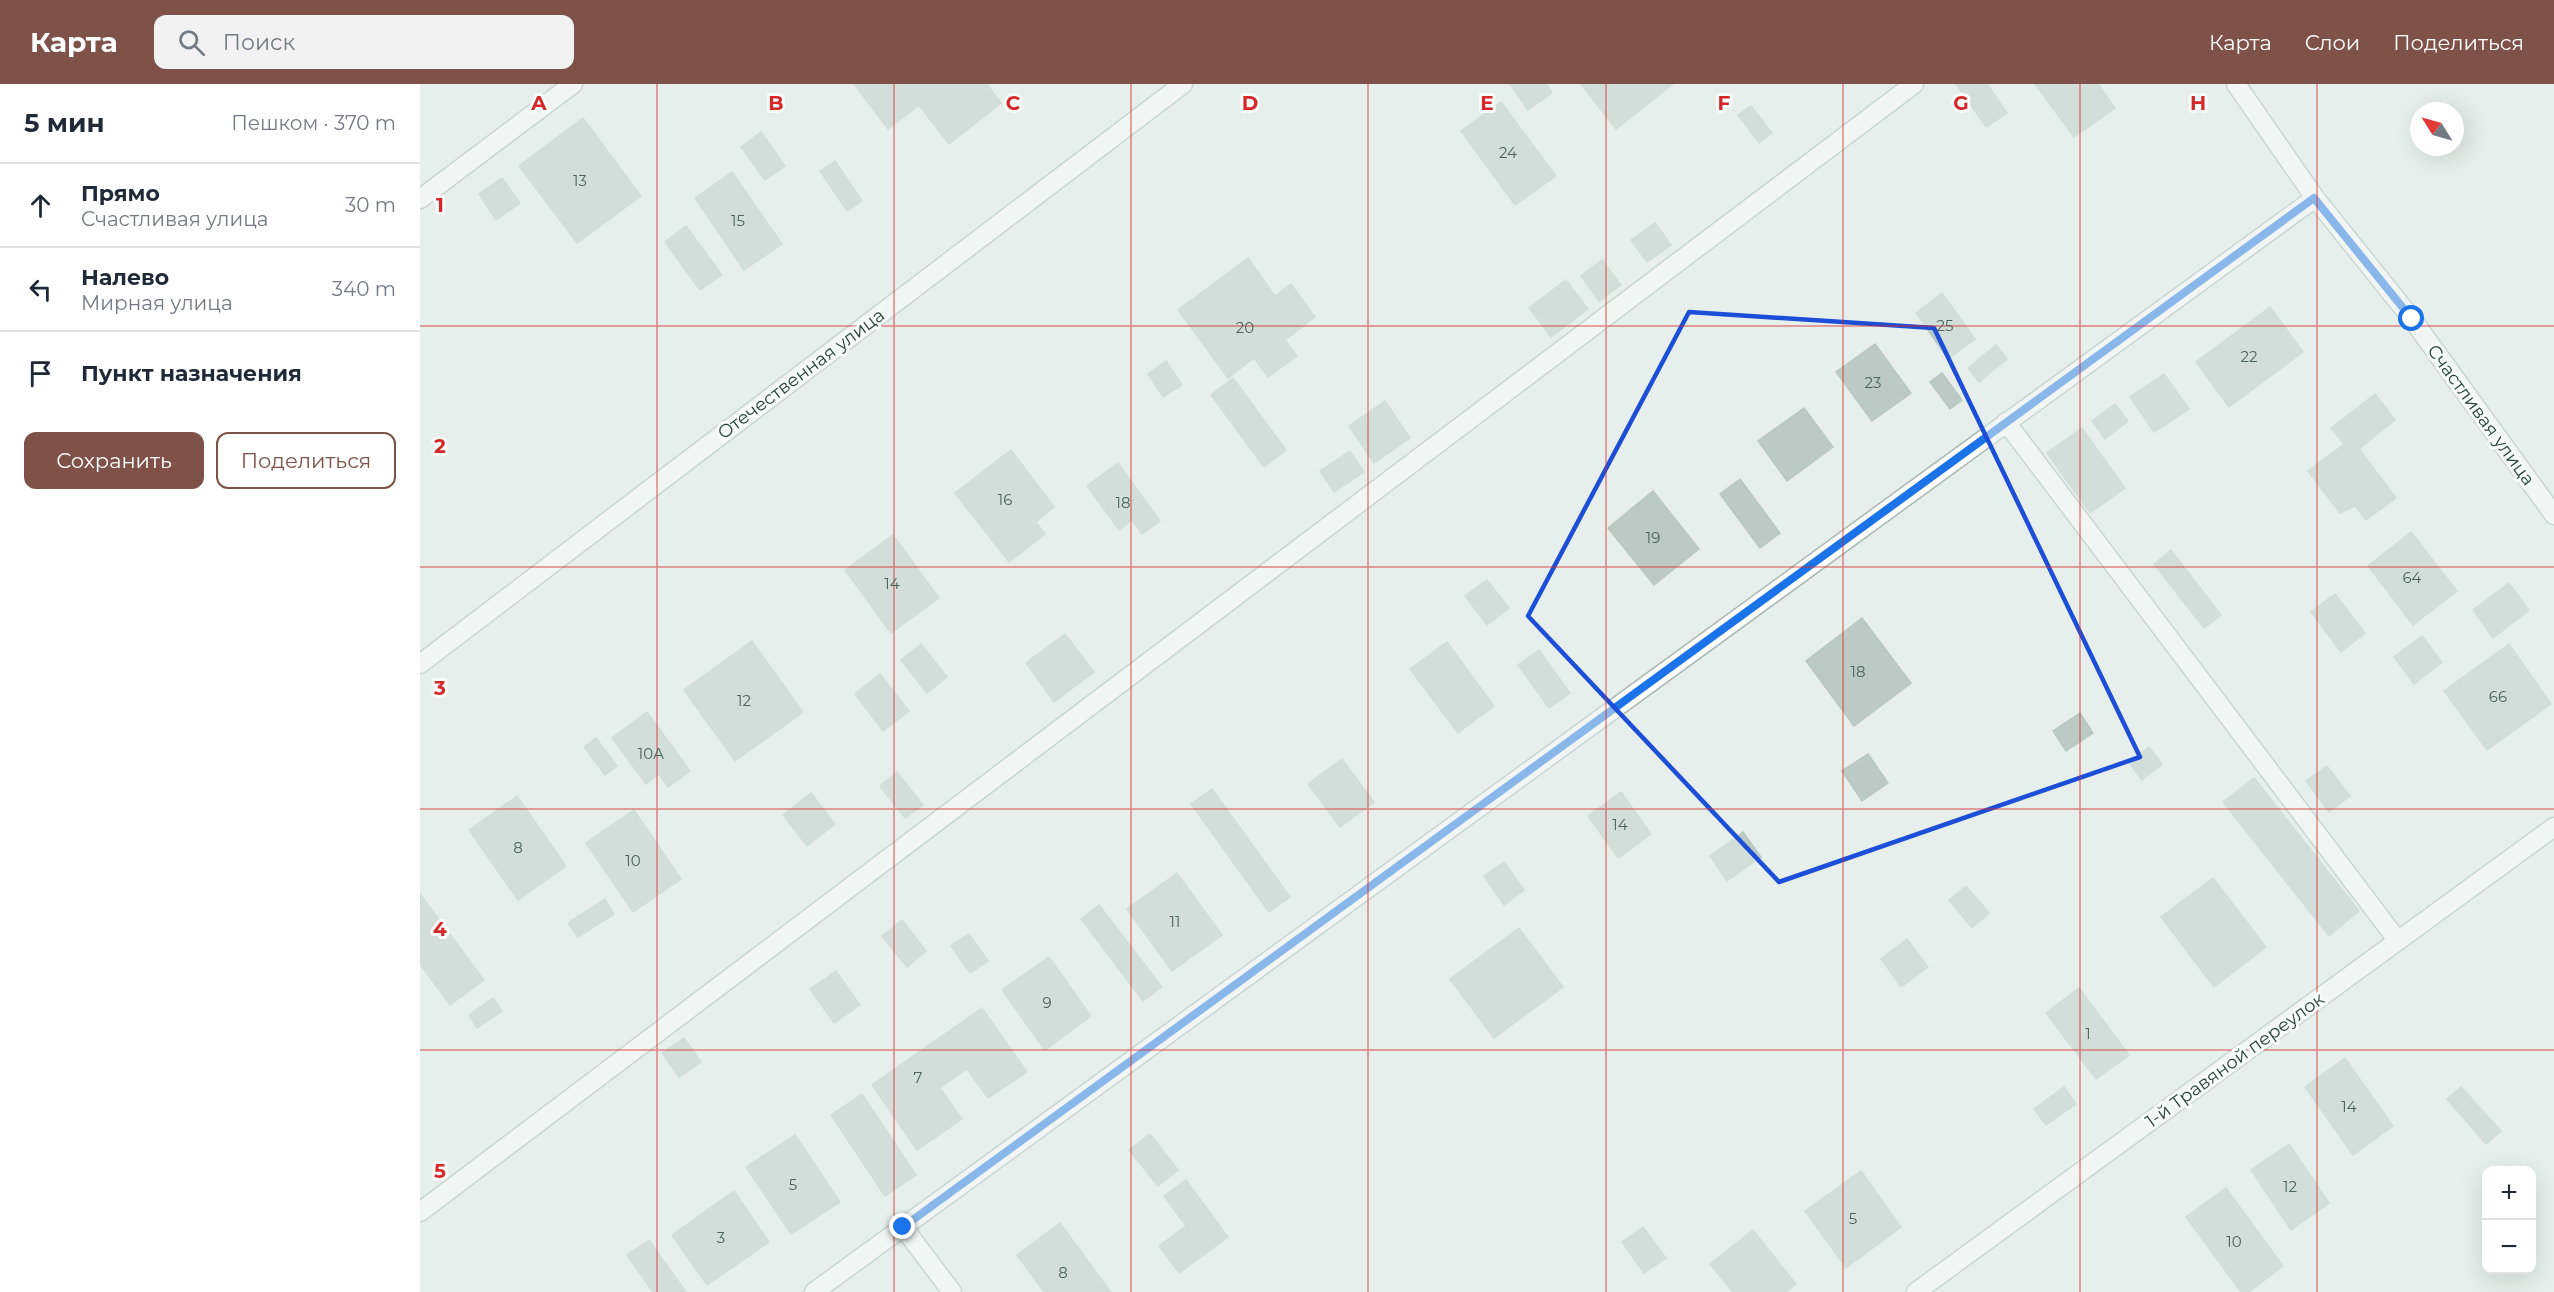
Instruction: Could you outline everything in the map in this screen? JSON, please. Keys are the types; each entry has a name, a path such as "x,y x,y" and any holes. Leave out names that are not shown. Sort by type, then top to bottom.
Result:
{"street":[{"path":"420,199 573,84"},
{"name":"Отечественная улица","path":"420,664 1183,84"},
{"path":"420,1212 1914,84"},
{"name":"Счастливая улица","path":"2236,84 2314,198 2412,319 2554,515"},
{"path":"814,1292 2314,198"},
{"path":"2006,422 2398,941"},
{"name":"1-й Травяной переулок","path":"1916,1292 2554,827"},
{"path":"903,1227 952,1292"}],"highlighted area":[{"path":"1689,312 1934,328 2140,757 1779,882 1528,616"}],"building":[{"path":"854,84 987,84 1001,103 949,144 919,105 888,129"},
{"path":"1510,84 1546,84 1552,93 1528,110"},
{"path":"1581,84 1673,84 1616,129"},
{"path":"1956,84 1987,84 2007,113 1986,127"},
{"path":"2035,84 2098,84 2115,108 2074,137"},
{"path":"1501,102 1556,176 1515,205 1461,131"},
{"path":"1751,106 1772,133 1759,143 1738,115"},
{"path":"583,118 641,196 577,243 519,166"},
{"path":"761,132 785,166 765,180 741,147"},
{"path":"835,161 862,201 847,211 820,171"},
{"path":"732,172 782,244 744,270 695,198"},
{"path":"502,178 520,203 496,220 479,194"},
{"path":"1655,223 1671,245 1647,262 1631,240"},
{"path":"686,226 722,275 700,290 665,242"},
{"path":"1248,258 1275,296 1291,284 1315,317 1285,340 1297,356 1268,377 1254,358 1228,378 1178,310"},
{"path":"1602,260 1621,285 1599,301 1581,276"},
{"path":"1566,280 1588,309 1551,337 1529,308"},
{"path":"1942,293 1975,339 1948,359 1916,313"},
{"path":"2270,307 2303,352 2229,407 2196,362"},
{"path":"1875,344 1911,393 1872,421 1836,372"},
{"path":"1996,345 2007,359 1979,382 1968,368"},
{"path":"1166,361 1182,385 1163,397 1148,374"},
{"path":"1942,373 1962,400 1950,409 1930,382"},
{"path":"2164,374 2189,409 2154,432 2130,397"},
{"path":"1233,378 1286,450 1264,467 1211,395"},
{"path":"2375,394 2395,420 2359,449 2396,498 2366,520 2355,506 2340,513 2308,471 2344,444 2331,428"},
{"path":"1385,401 1410,438 1374,463 1349,426"},
{"path":"2115,404 2128,421 2105,439 2092,421"},
{"path":"1804,408 1833,447 1787,481 1758,441"},
{"path":"2082,428 2125,488 2090,513 2047,453"},
{"path":"1011,450 1054,507 1036,522 1045,534 1009,562 955,493"},
{"path":"1350,451 1364,472 1334,492 1320,471"},
{"path":"1118,463 1160,521 1142,534 1132,520 1119,530 1087,486"},
{"path":"1740,479 1780,533 1760,548 1720,494"},
{"path":"1653,491 1699,549 1654,585 1608,528"},
{"path":"2411,532 2457,591 2413,625 2368,566"},
{"path":"893,535 939,598 891,633 845,570"},
{"path":"2171,550 2221,615 2204,628 2154,564"},
{"path":"1487,580 1509,608 1487,625 1465,596"},
{"path":"2509,583 2529,610 2493,638 2473,610"},
{"path":"2335,594 2365,633 2341,652 2311,612"},
{"path":"1862,618 1911,683 1854,726 1806,661"},
{"path":"1065,634 1094,672 1054,702 1026,663"},
{"path":"2422,636 2442,662 2414,684 2394,657"},
{"path":"752,641 803,712 735,761 684,690"},
{"path":"1447,642 1494,706 1458,733 1410,669"},
{"path":"921,644 947,677 927,693 901,660"},
{"path":"2509,644 2551,704 2487,750 2444,691"},
{"path":"1539,650 1570,693 1549,708 1518,665"},
{"path":"880,674 909,711 883,731 855,694"},
{"path":"647,712 690,771 668,787 659,774 646,784 612,738"},
{"path":"2080,713 2093,733 2066,751 2053,731"},
{"path":"596,738 617,766 605,775 584,747"},
{"path":"2149,747 2162,764 2142,780 2129,763"},
{"path":"1868,754 1888,783 1862,801 1842,771"},
{"path":"1342,759 1374,802 1340,827 1308,784"},
{"path":"2327,766 2350,796 2329,812 2306,781"},
{"path":"897,772 923,805 905,818 880,786"},
{"path":"2254,778 2359,911 2329,936 2223,802"},
{"path":"1212,789 1290,897 1269,912 1191,804"},
{"path":"1621,792 1651,834 1618,858 1588,816"},
{"path":"811,793 835,824 807,846 783,815"},
{"path":"517,796 566,866 518,900 469,830"},
{"path":"634,810 681,879 633,912 586,843"},
{"path":"1743,832 1761,857 1727,881 1710,856"},
{"path":"1504,862 1524,890 1504,905 1484,876"},
{"path":"1177,873 1222,935 1172,971 1127,909"},
{"path":"2213,878 2266,947 2214,987 2161,917"},
{"path":"1966,886 1989,913 1972,928 1949,900"},
{"path":"420,894 484,980 450,1005 420,964"},
{"path":"605,899 614,914 578,937 568,923"},
{"path":"1099,905 1162,987 1143,1001 1081,919"},
{"path":"902,920 926,951 907,967 882,936"},
{"path":"1519,928 1563,987 1494,1038 1450,979"},
{"path":"969,934 988,961 970,973 951,946"},
{"path":"1907,939 1928,967 1901,987 1881,959"},
{"path":"1049,957 1091,1016 1045,1050 1002,990"},
{"path":"836,971 860,1005 834,1023 810,989"},
{"path":"2079,988 2129,1055 2096,1079 2046,1013"},
{"path":"493,998 502,1011 477,1028 469,1015"},
{"path":"982,1008 1027,1072 988,1098 967,1069 940,1088 962,1119 917,1150 872,1085"},
{"path":"684,1038 701,1062 679,1077 662,1053"},
{"path":"2345,1058 2393,1126 2353,1155 2305,1087"},
{"path":"2064,1087 2076,1104 2046,1125 2034,1109"},
{"path":"2461,1087 2501,1131 2486,1144 2447,1099"},
{"path":"862,1094 916,1175 885,1196 831,1115"},
{"path":"1150,1134 1178,1170 1158,1186 1129,1150"},
{"path":"795,1135 840,1202 791,1234 746,1167"},
{"path":"2289,1144 2329,1203 2291,1230 2251,1170"},
{"path":"1861,1171 1901,1227 1846,1268 1805,1211"},
{"path":"1186,1180 1228,1237 1179,1273 1159,1246 1186,1226 1164,1196"},
{"path":"2226,1188 2283,1266 2249,1292 2241,1292 2186,1217"},
{"path":"734,1191 769,1242 707,1285 672,1235"},
{"path":"1060,1223 1110,1291 1044,1292 1017,1255"},
{"path":"1643,1227 1666,1258 1644,1273 1622,1242"},
{"path":"1753,1230 1796,1284 1786,1292 1733,1292 1710,1264"},
{"path":"649,1240 686,1292 653,1292 627,1255"}],"route":[{"path":"903,1227 2314,198 2412,319"}]}
